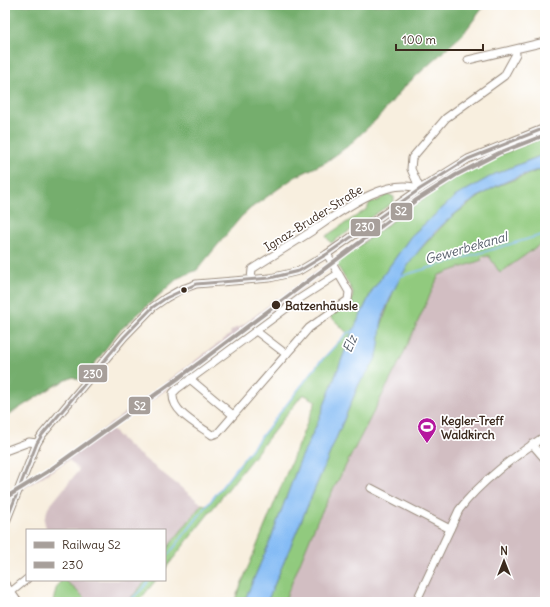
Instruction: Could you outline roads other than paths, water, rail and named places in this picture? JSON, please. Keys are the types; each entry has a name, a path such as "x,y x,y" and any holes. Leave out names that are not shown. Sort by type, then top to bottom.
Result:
{"street":[{"path":"468,60 545,42"},
{"path":"420,188 411,169 412,158 446,118 504,76 516,54 514,50"},
{"path":"5,524 37,442 124,337 154,307 166,298 180,290 196,284 270,278 294,273 327,254 420,188 468,159 545,128"},
{"name":"Ignaz-Bruder-Straße","path":"252,279 252,269 343,210 374,194 401,185 411,185 420,188"},
{"path":"327,254 349,292 348,300 309,328 218,433 212,436 176,408 172,400 173,393 300,299 338,274"},
{"path":"256,331 286,354"},
{"path":"190,379 233,415"},
{"path":"416,602 459,510 466,500 532,444 545,436"},
{"path":"5,451 29,442 37,442"},
{"path":"532,444 545,458"},
{"path":"370,488 450,529"},
{"path":"11,592 26,580"},
{"path":"5,584 18,602"}],"water":[{"name":"Elz","path":"545,154 545,168 524,174 491,189 473,200 441,226 413,258 392,295 382,319 377,355 371,367 359,384 267,602 244,602 270,541 299,463 317,424 351,335 372,291 411,236 456,196 495,174"}],"waterway":[{"name":"Gewerbekanal","path":"401,276 545,234"},
{"name":"Elz","path":"166,558 319,363 347,333 354,331"},
{"path":"129,602 145,587 148,581"}],"rail line":[{"name":"S2","path":"5,498 47,472 180,377 415,201 456,175 499,153 545,135"}],"place":[{"name":"Batzenhäusle","path":"276,305"},
{"name":"Kegler-Treff Waldkirch","path":"427,444"}]}
